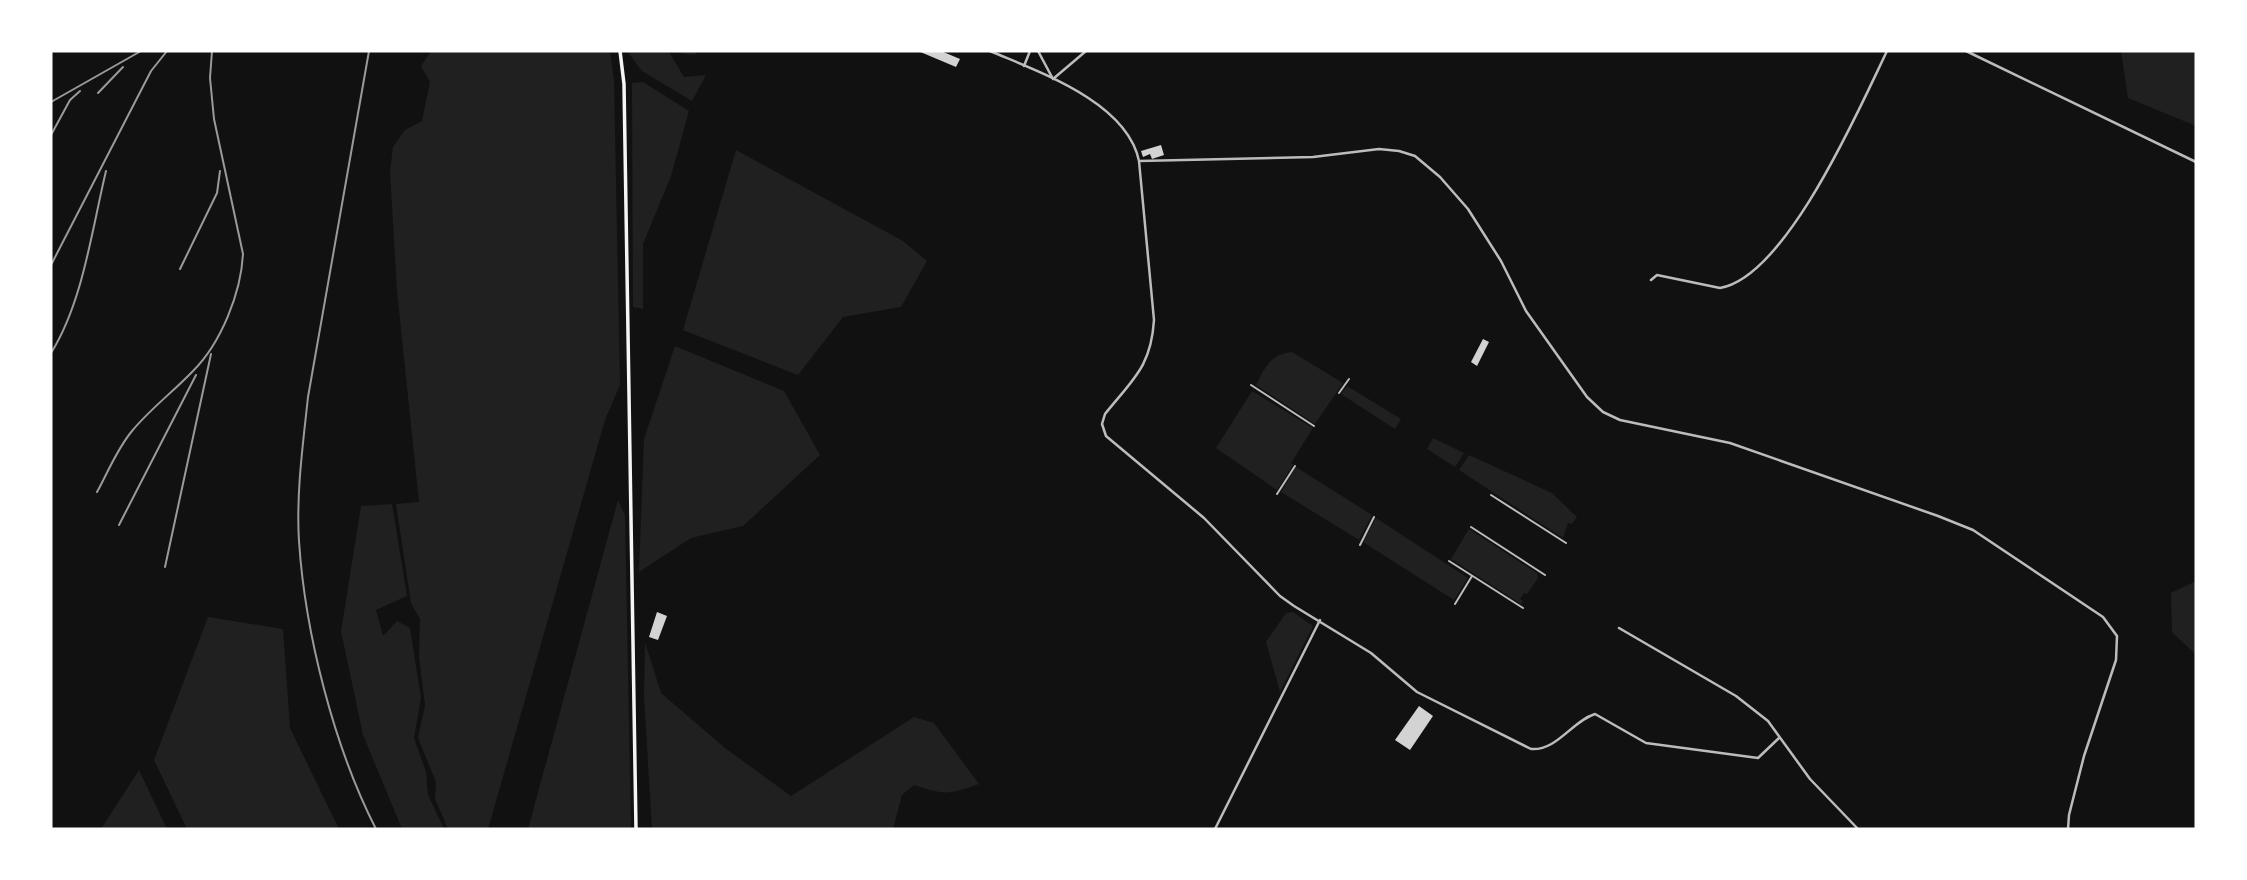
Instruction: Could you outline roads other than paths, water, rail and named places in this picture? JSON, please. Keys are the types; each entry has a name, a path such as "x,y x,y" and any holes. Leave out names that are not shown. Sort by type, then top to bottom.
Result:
{"main road":[{"path":"620,51 624,84 636,829"}],"street":[{"path":"990,51 1053,79 1095,103 1118,121 1133,140 1139,161 1154,320 1152,345 1145,363 1105,414 1102,424 1106,436 1204,518 1280,596 1371,653 1417,692 1531,749 1544,747 1567,734 1588,716 1595,714 1633,738 1657,746 1758,758 1779,738"},
{"path":"1024,66 1030,51"},
{"path":"1038,51 1053,79"},
{"path":"1053,79 1086,51"},
{"path":"1651,280 1657,275 1720,288 1731,286 1747,277 1779,245 1815,193 1887,51"},
{"path":"1966,51 2196,162"},
{"path":"1139,161 1313,157 1379,149 1415,156 1440,177 1468,209 1501,261 1525,311 1587,397 1604,412 1620,420 1730,443 1973,530 2103,617 2117,636 2116,660 2084,756 2068,815 2068,829"},
{"path":"1339,393 1349,379"},
{"path":"1251,385 1314,426"},
{"path":"1277,494 1295,466"},
{"path":"1491,495 1566,543"},
{"path":"1360,545 1374,517"},
{"path":"1471,527 1545,575"},
{"path":"1449,561 1523,608"},
{"path":"1454,604 1472,576"},
{"path":"1215,829 1320,620"},
{"path":"1619,628 1736,696 1768,721 1816,786 1858,829"}],"railway":[{"path":"51,102 141,51"},
{"path":"51,265 151,71 167,51"},
{"path":"97,492 132,431 203,360 221,332 234,301 243,254 214,119 210,78 212,51"},
{"path":"369,51 308,397 300,469 298,523 302,576 324,689 347,762 376,829"},
{"path":"98,93 123,67"},
{"path":"51,135 70,100 80,91"},
{"path":"51,353 62,333 79,288 106,171"},
{"path":"180,269 217,193 220,171"},
{"path":"165,567 211,354"},
{"path":"119,525 196,375"}]}
